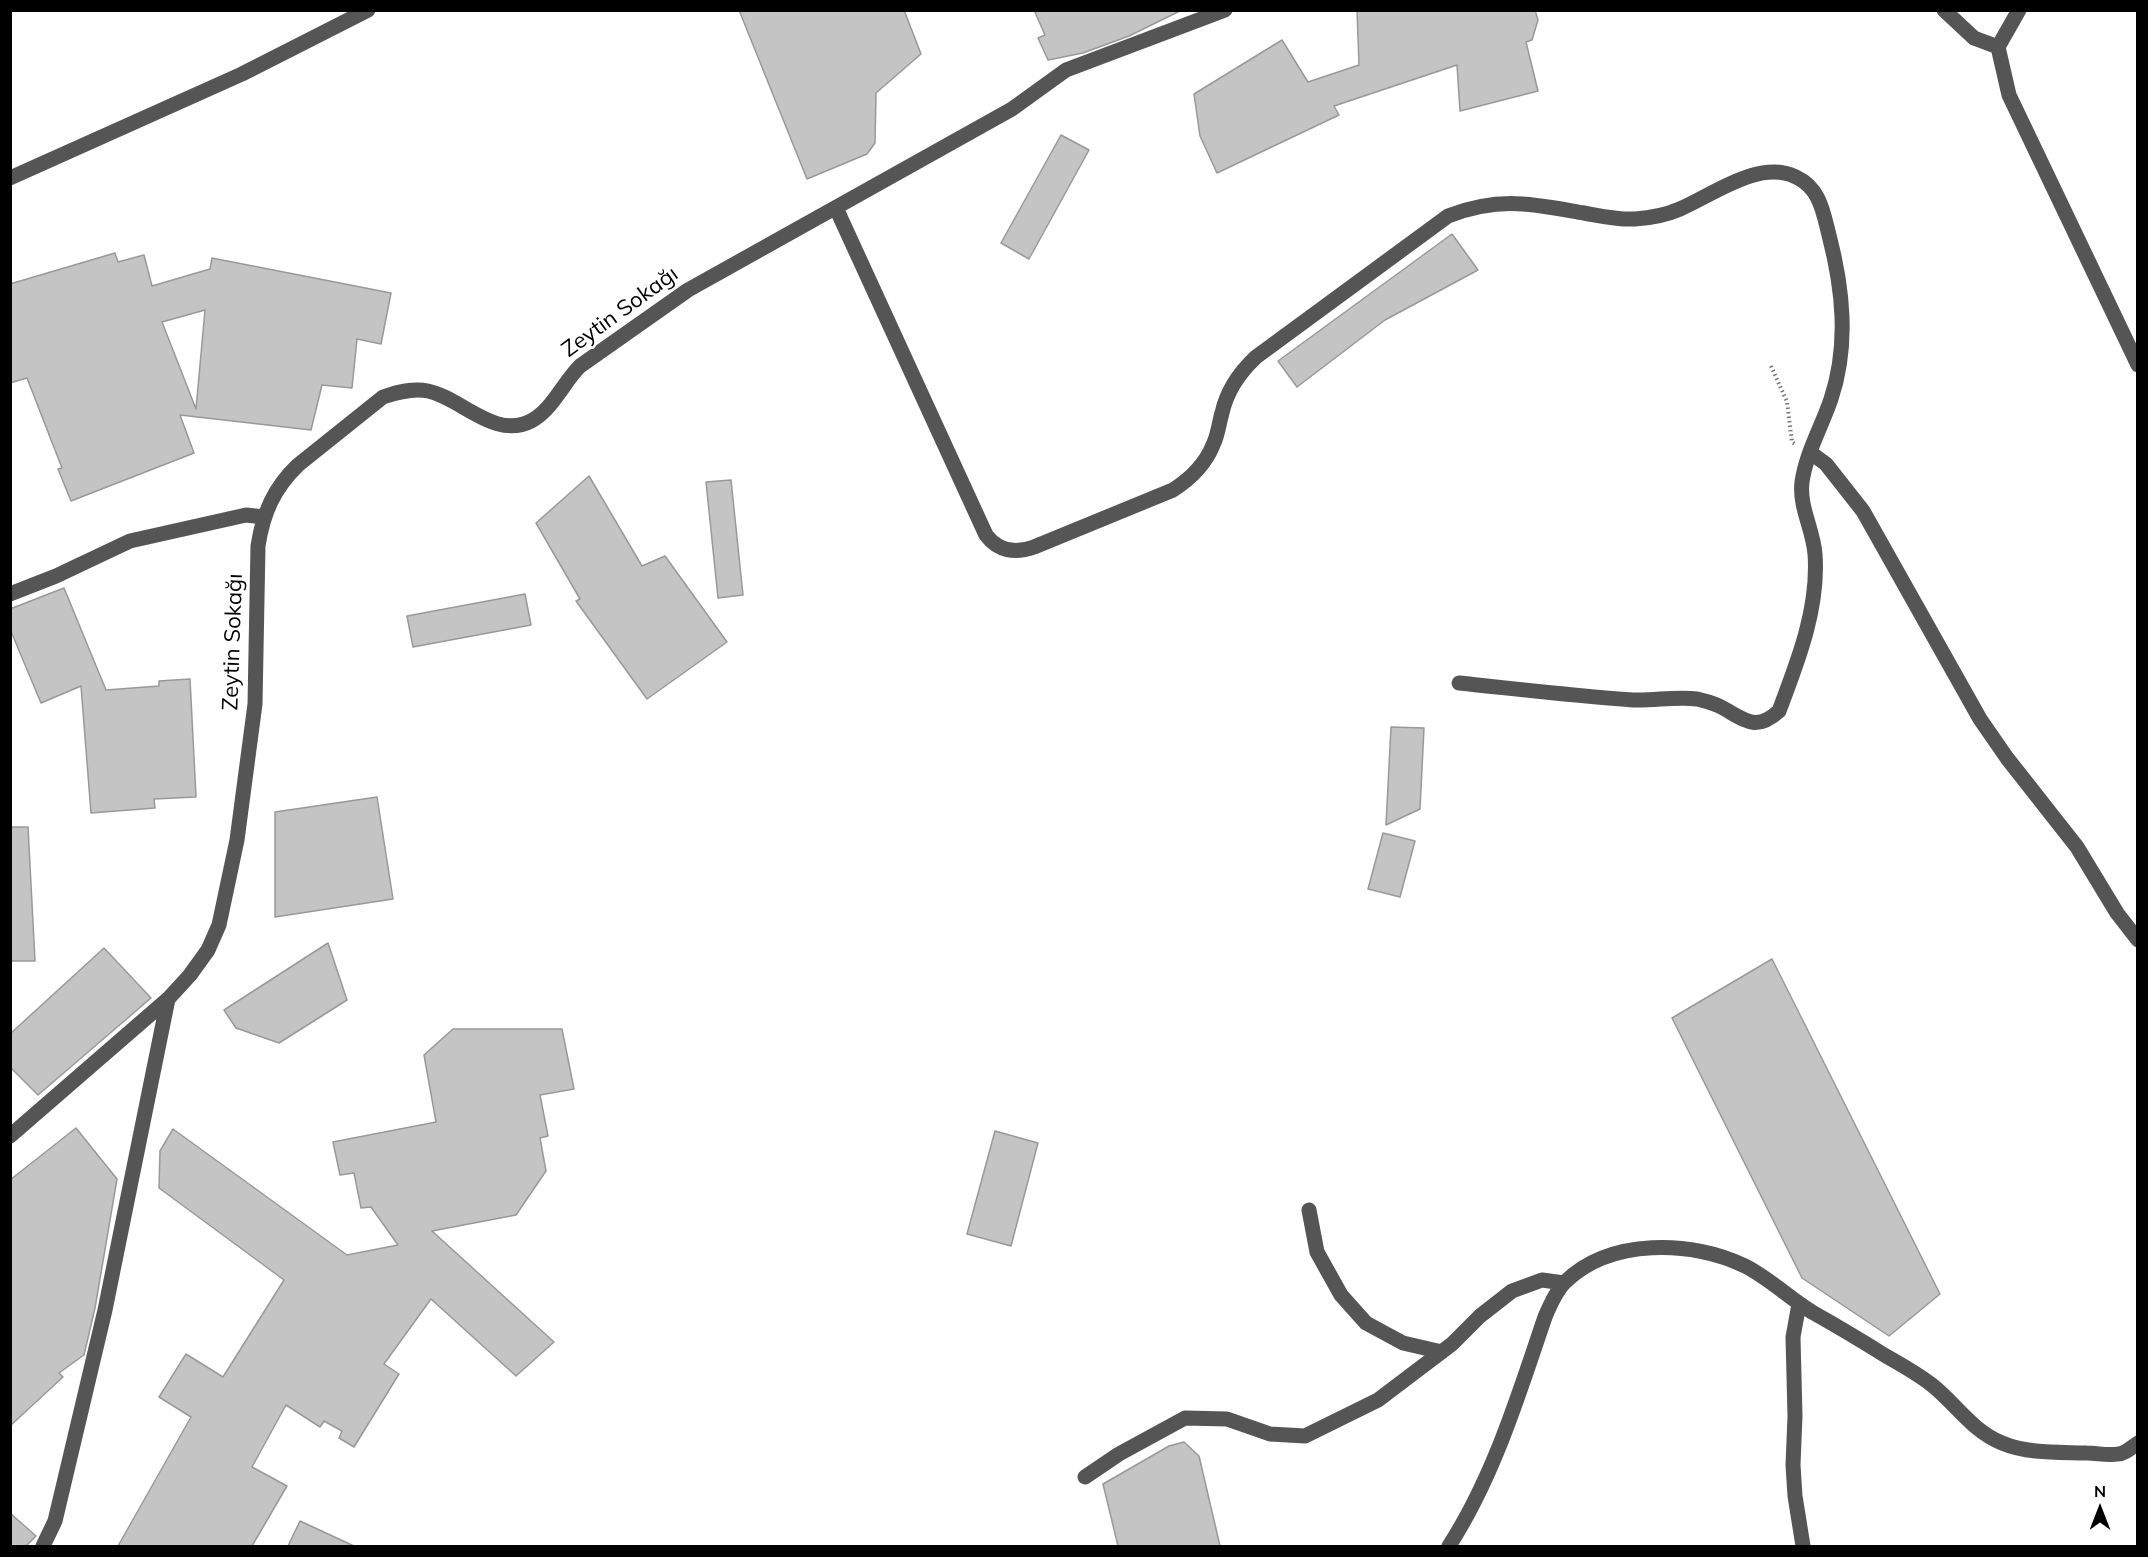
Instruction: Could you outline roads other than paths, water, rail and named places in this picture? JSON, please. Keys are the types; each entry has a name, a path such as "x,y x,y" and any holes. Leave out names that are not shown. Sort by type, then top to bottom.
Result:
{"street":[{"path":"10,178 242,74 368,10"},
{"name":"Zeytin Sokağı","path":"10,1136 168,999 202,958 215,933 237,840 255,704 258,546 264,517 274,493 298,465 383,397 411,390 440,395 493,423 506,426 531,421 542,414 580,366 687,290 1012,109 1066,70 1225,10"},
{"path":"1944,10 1974,38 1998,47"},
{"path":"2019,10 1998,47 2009,95 2138,365"},
{"path":"836,208 986,535 997,546 1004,549 1024,551 1173,490 1185,482 1196,472 1210,453 1231,388 1246,367 1256,357 1448,216 1496,203 1524,203 1615,219 1635,219 1678,210 1748,177 1779,172 1794,176 1806,183 1816,194 1821,206 1836,265 1843,320 1838,370 1831,398 1803,479 1801,492 1802,505 1811,530 1815,554 1812,604 1807,630 1779,711 1762,722 1751,723 1721,707 1693,699 1636,700 1460,683"},
{"path":"1811,453 1826,464 1863,511 1980,719 2007,758 2077,847 2117,913 2138,940"},
{"path":"10,594 56,576 130,541 246,516 264,517"},
{"path":"43,1546 55,1521 105,1310 168,999"},
{"path":"1309,1210 1317,1252 1341,1295 1366,1323 1403,1343 1442,1352"},
{"path":"1449,1546 1485,1484 1552,1301 1564,1283 1583,1268 1623,1252 1647,1248 1671,1247 1701,1251 1724,1257 1746,1267 1799,1304 1933,1386 1972,1424 2002,1443 2025,1450 2121,1455 2138,1443"},
{"path":"1085,1477 1185,1418 1227,1419 1270,1434 1305,1436 1378,1400 1442,1352 1480,1316 1512,1291 1542,1280 1564,1283"},
{"path":"1799,1304 1793,1337 1796,1416 1793,1466 1803,1546"}]}
